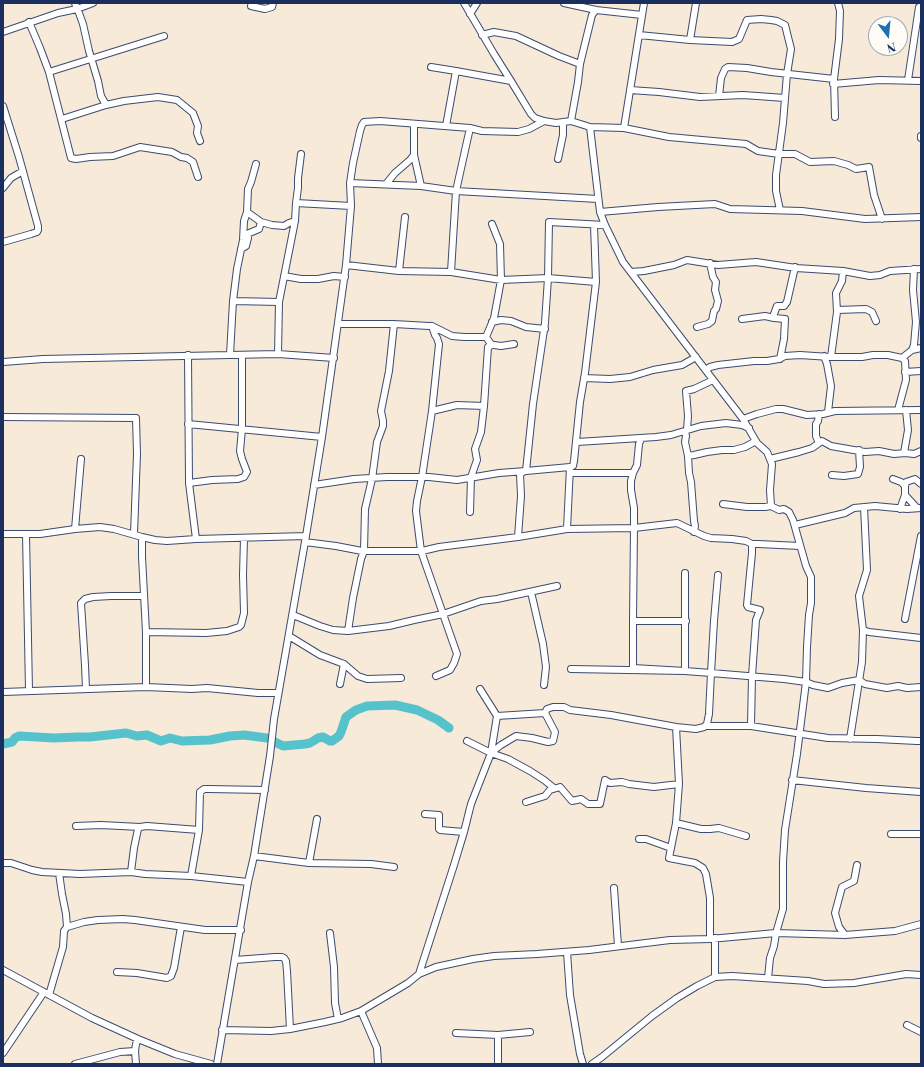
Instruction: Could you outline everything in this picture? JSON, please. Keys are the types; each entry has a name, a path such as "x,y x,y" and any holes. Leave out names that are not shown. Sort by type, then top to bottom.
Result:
{"street":[{"path":"4,30 76,6 94,3"},
{"path":"252,3 251,6 265,9 272,7 273,3"},
{"path":"464,3 530,114 535,118 544,121 572,121 590,127 624,128 669,138 746,144 758,151 779,154 795,154 810,162 834,161 856,169 869,167 874,195 882,219"},
{"path":"470,14 477,3"},
{"path":"564,3 596,10 642,14"},
{"path":"624,128 644,3"},
{"path":"690,40 696,3"},
{"path":"835,117 833,82 839,39 840,11 838,3"},
{"path":"76,6 83,24 101,96 106,105"},
{"path":"908,80 919,6"},
{"path":"572,121 580,64 592,15 596,10"},
{"path":"639,35 732,42 739,39 747,20 761,19 777,21 785,25 791,49 776,175 776,191 780,210"},
{"path":"29,22 49,72 62,119 70,157 72,159 113,156 140,147 172,152 181,157 187,158 193,162 198,177"},
{"path":"482,35 494,32 516,36 580,64"},
{"path":"49,72 164,36"},
{"path":"431,67 511,81"},
{"path":"719,96 721,78 725,69 728,67 746,68 833,82 879,80 921,81"},
{"path":"446,126 456,71"},
{"path":"630,90 700,97 759,96 785,98"},
{"path":"62,119 106,105 124,101 158,97 177,100 193,113 198,126 197,133 200,140"},
{"path":"3,106 38,226 37,232 3,242"},
{"path":"217,1064 248,882 254,856 270,756 278,693 306,539 322,436 345,277 350,184 353,163 362,125 364,122 380,121 470,128 482,131 518,132 529,129 544,121"},
{"path":"558,159 563,135 563,122"},
{"path":"414,124 414,155 421,186"},
{"path":"590,127 598,199 600,212 605,225 623,262 741,417 756,441 767,452 772,464 770,490 771,506"},
{"path":"452,272 456,191 470,128"},
{"path":"278,354 278,302 295,222 301,154"},
{"path":"386,184 414,155"},
{"path":"230,355 233,301 237,269 243,240 244,221 247,212 248,189 256,164"},
{"path":"3,188 11,178 23,171"},
{"path":"350,184 421,186 456,191 598,199"},
{"path":"296,203 350,206"},
{"path":"600,212 715,204 730,209 802,211 865,219 921,218"},
{"path":"247,212 261,222 272,225 284,226 295,222"},
{"path":"399,271 405,217"},
{"path":"241,249 246,246 248,238 247,234 259,229 261,222"},
{"path":"526,471 533,404 544,330 548,278 549,222 605,225"},
{"path":"486,336 494,318 501,280 500,244 492,224"},
{"path":"567,529 570,470 573,466 577,442 580,402 596,282 594,225"},
{"path":"631,272 674,265 687,260 718,265 756,262 843,271 870,276 880,275 890,271 921,269"},
{"path":"697,327 708,324 712,321 718,301 715,290 716,282 713,277 710,263"},
{"path":"346,265 399,271 452,272 501,280 548,278 596,282"},
{"path":"774,318 777,306 784,306 787,302 795,267"},
{"path":"912,350 914,345 916,322 913,290 914,270"},
{"path":"832,357 837,310 836,293 842,281 843,271"},
{"path":"284,276 301,279 318,279 334,276 345,277"},
{"path":"233,301 278,302"},
{"path":"837,310 866,309 872,312 876,321"},
{"path":"742,319 765,316 785,319 784,339 780,359"},
{"path":"492,322 501,320 511,321 544,330"},
{"path":"338,324 432,326 452,336 486,336"},
{"path":"348,631 352,598 364,551 365,509 372,479 377,442 383,426 381,411 389,371 394,324"},
{"path":"432,326 435,336 438,338 439,344 432,411 416,511 421,551 457,654 450,670 436,676"},
{"path":"486,336 492,344 501,346 514,344"},
{"path":"470,512 470,478 477,460 475,449 481,432 488,347 492,344"},
{"path":"902,358 912,350 921,348"},
{"path":"3,362 43,359 188,355 278,354 334,358"},
{"path":"188,355 189,482 196,539"},
{"path":"189,482 231,480 244,477 247,472 240,451 242,429 242,355"},
{"path":"706,370 710,367 718,365 754,360 767,361 780,359 786,356 800,355 862,357 888,355 902,358"},
{"path":"824,356 831,386 828,412"},
{"path":"584,378 610,379 630,377 653,370 682,365 696,357"},
{"path":"898,410 906,380 904,361 902,358"},
{"path":"905,372 921,371"},
{"path":"694,532 695,526 691,482 685,442 688,416 686,391 713,380"},
{"path":"432,411 457,405 484,406"},
{"path":"726,423 741,417 776,409 783,409 807,415 834,411 921,410"},
{"path":"904,453 908,430 906,410"},
{"path":"819,414 816,424 816,436 819,443"},
{"path":"3,417 136,418 137,454 134,534"},
{"path":"577,442 641,439 665,436 701,426 726,423 742,425 749,428"},
{"path":"188,424 322,436"},
{"path":"641,439 639,444 637,465 631,481 634,508 633,668 784,679 806,682 828,688 842,683 860,680 865,684 887,688 898,686 907,688 921,687"},
{"path":"688,456 722,450 734,450 745,447 756,441"},
{"path":"770,459 812,448 822,441 832,446 865,452 879,451 894,454 914,454 921,451"},
{"path":"832,475 844,476 858,474 860,467 859,450"},
{"path":"76,529 81,459"},
{"path":"314,485 387,477 439,477 457,480 499,473 526,471 570,470 633,473"},
{"path":"518,537 521,496 520,474 526,471"},
{"path":"893,479 901,482 905,486"},
{"path":"900,509 905,495 906,482 915,479 921,484"},
{"path":"905,495 919,508"},
{"path":"723,504 765,508 771,506 779,510 784,509 789,512 792,515 806,566 812,577 806,682 784,843 783,909 770,958 768,978"},
{"path":"795,526 845,513 854,508 875,506 907,510 919,508"},
{"path":"850,739 862,662 863,630 859,596 867,570 864,507"},
{"path":"3,534 40,534 100,527 114,529 155,540 244,538 306,539 364,551 421,551 567,529 634,528 677,523 694,532 711,538 746,541 752,544 800,546"},
{"path":"26,534 29,691"},
{"path":"905,619 921,536"},
{"path":"142,537 146,632 146,687"},
{"path":"146,632 206,633 227,631 239,627 242,624 244,613 244,538"},
{"path":"751,726 752,676 756,620 760,610 747,606 752,544"},
{"path":"685,573 685,671"},
{"path":"705,726 708,722 718,575"},
{"path":"292,615 333,630 348,631 389,626 443,614 481,601 557,586"},
{"path":"531,592 543,644 546,667 544,685"},
{"path":"86,689 81,603 85,599 93,597 144,596"},
{"path":"633,621 686,621"},
{"path":"863,630 921,638"},
{"path":"289,636 320,655 344,664 358,676 367,679 401,678"},
{"path":"340,684 344,664"},
{"path":"571,669 685,671"},
{"path":"3,692 146,687 192,690 207,688 258,693 278,693"},
{"path":"419,974 464,832 471,804 491,754 497,716 480,689"},
{"path":"545,713 547,708 559,707 696,729 705,726 751,726 828,738 921,741"},
{"path":"497,716 545,713"},
{"path":"491,754 501,745 516,736 548,742 553,741 555,732 545,713"},
{"path":"676,727 679,784 676,823 669,858 695,863 703,868 706,874 710,898 715,977"},
{"path":"467,741 491,754 508,759 530,771 554,788"},
{"path":"526,802 545,796 550,790 560,787 572,801 581,799 588,804 600,804 605,780 610,783 622,782 654,786 679,784"},
{"path":"792,780 921,792"},
{"path":"191,876 199,830 200,792 204,789 264,790"},
{"path":"426,814 438,815 440,830 464,832"},
{"path":"309,863 316,819"},
{"path":"676,823 701,829 710,830 719,828 746,836"},
{"path":"76,826 147,826 199,830"},
{"path":"130,872 138,829 140,827"},
{"path":"891,834 921,834"},
{"path":"639,839 646,839 671,848"},
{"path":"254,856 309,863 371,864 394,867"},
{"path":"3,863 11,863 42,872 80,874 130,872 248,882"},
{"path":"845,935 840,927 835,913 842,887 854,881 857,865"},
{"path":"3,1053 46,994 63,947 64,931 67,927 59,873"},
{"path":"614,888 618,946"},
{"path":"67,927 98,920 123,919 205,930 241,930"},
{"path":"222,1030 265,1031 290,1029 338,1019 361,1011 408,983 419,974 436,967 472,959 494,956 589,950 664,940 776,933 845,935 895,931 921,924"},
{"path":"117,972 138,973 167,978 171,976 174,968 180,927"},
{"path":"330,933 334,966 335,1003 338,1019"},
{"path":"567,952 570,995 583,1064"},
{"path":"235,960 275,957 284,958 286,961 287,971 290,1029"},
{"path":"3,970 92,1018 138,1039 175,1054 211,1064"},
{"path":"592,1064 677,998 692,988 715,977 732,976 768,978 808,981 824,984 854,983 887,976 906,974 921,975"},
{"path":"361,1011 374,1040 378,1064"},
{"path":"907,1025 921,1032"},
{"path":"456,1033 498,1035 530,1032"},
{"path":"498,1035 498,1064"},
{"path":"136,1064 135,1051 138,1039"},
{"path":"75,1064 100,1061 120,1052 135,1051"}],"waterway":[{"path":"275,742 283,746 305,744 323,737 332,741 339,736 346,717 356,710 367,706 395,705 417,710 438,720 449,728"},
{"path":"3,744 12,742 19,736 54,738 90,737 126,733 137,736 147,735 161,741 170,738 182,741 210,740 244,735 267,738"}]}
